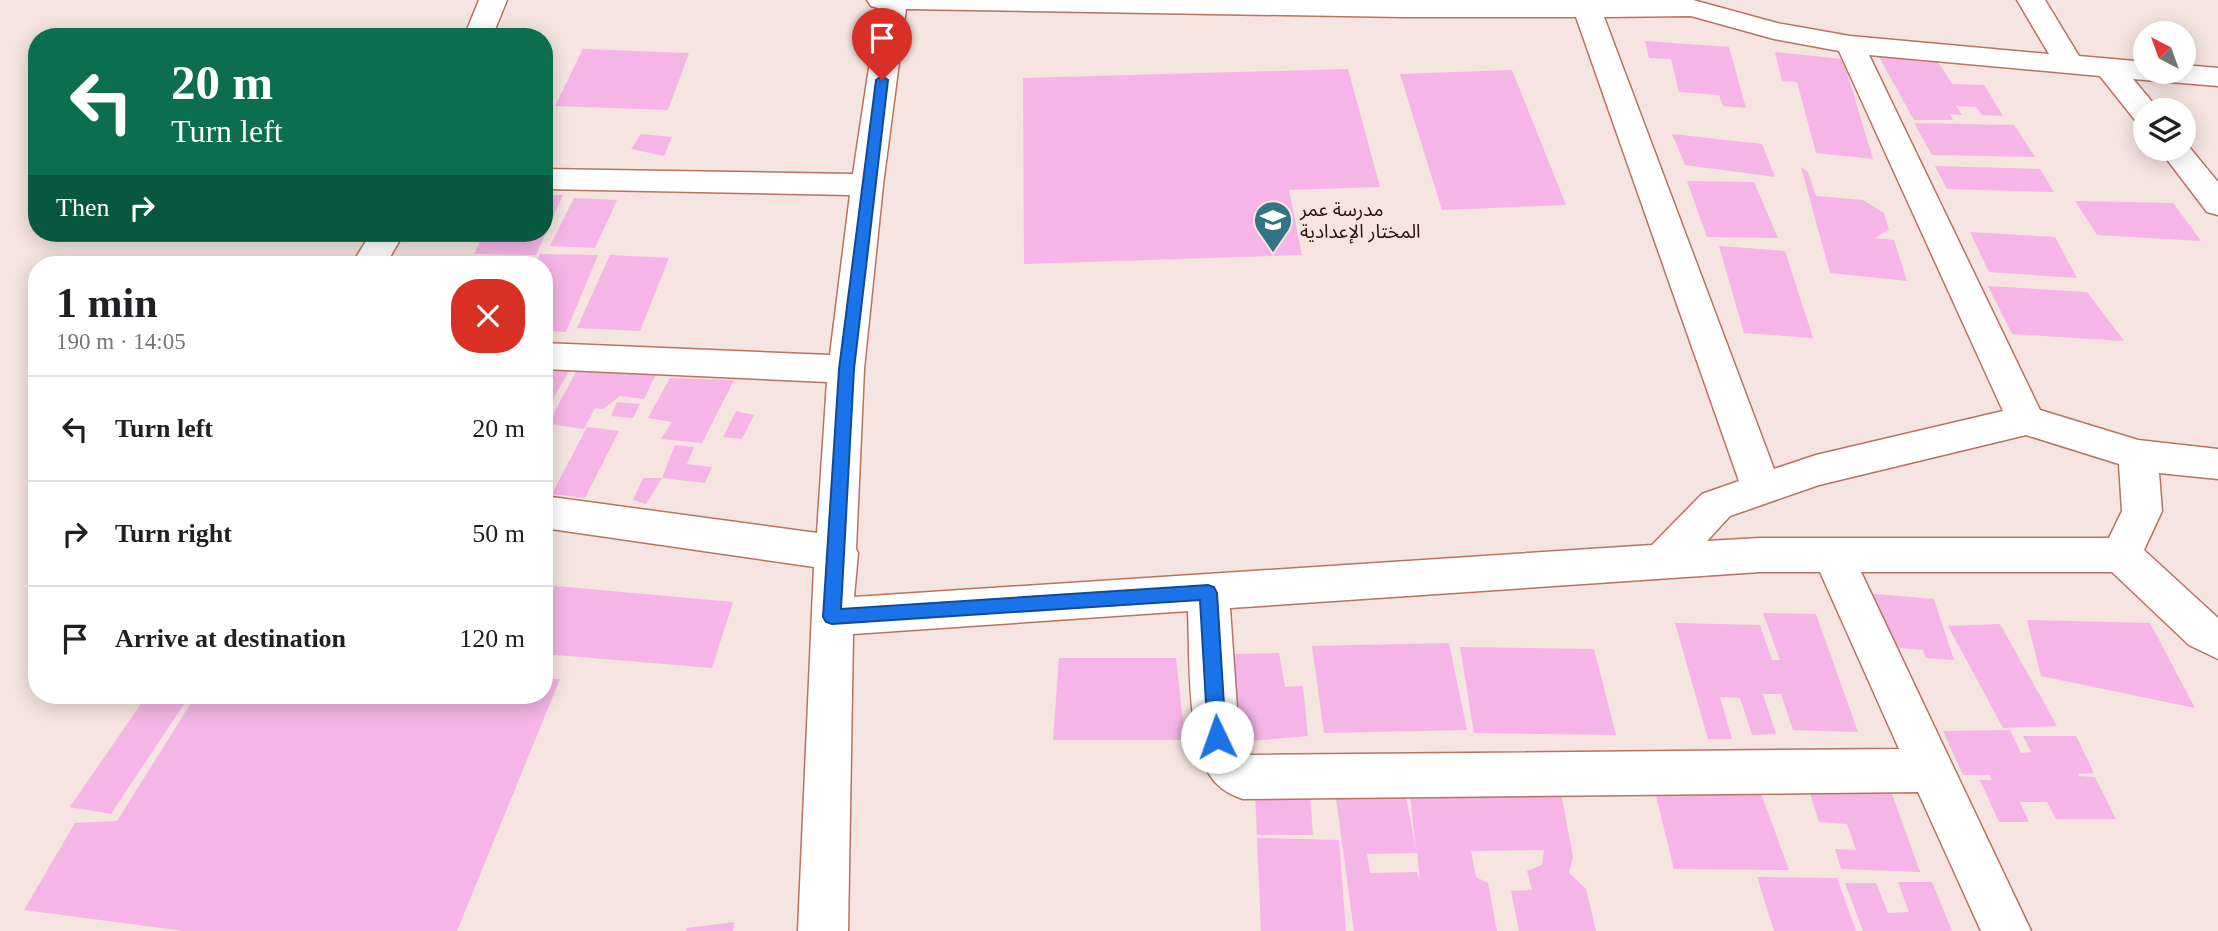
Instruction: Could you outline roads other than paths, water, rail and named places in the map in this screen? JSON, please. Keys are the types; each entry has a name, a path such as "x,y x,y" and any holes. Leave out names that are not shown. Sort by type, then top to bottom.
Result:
{"street":[{"path":"482,28 493,0"},
{"path":"880,0 1587,8 1692,8 1725,0"},
{"path":"2031,0 2069,64"},
{"path":"823,931 832,617 838,553 846,369 867,185 893,1"},
{"path":"1587,8 1762,490"},
{"path":"1692,8 1774,31 1850,45 2133,70"},
{"path":"1850,45 2026,419"},
{"path":"2109,68 2134,98"},
{"path":"2196,75 2218,76"},
{"path":"2184,161 2218,204"},
{"path":"553,179 867,185"},
{"path":"553,356 846,369"},
{"path":"1663,561 1716,505 1816,470 2026,419 2138,454 2218,464"},
{"path":"2121,555 2142,512 2138,454"},
{"path":"553,513 838,553"},
{"path":"832,617 1760,555 2121,555 2213,643"},
{"path":"1833,555 2006,931"},
{"path":"1208,593 1217,737 1229,765 1242,777 1930,770"}],"place":[{"name":"مدرسة عمر المختار الإعدادية","path":"1273,254"}]}
